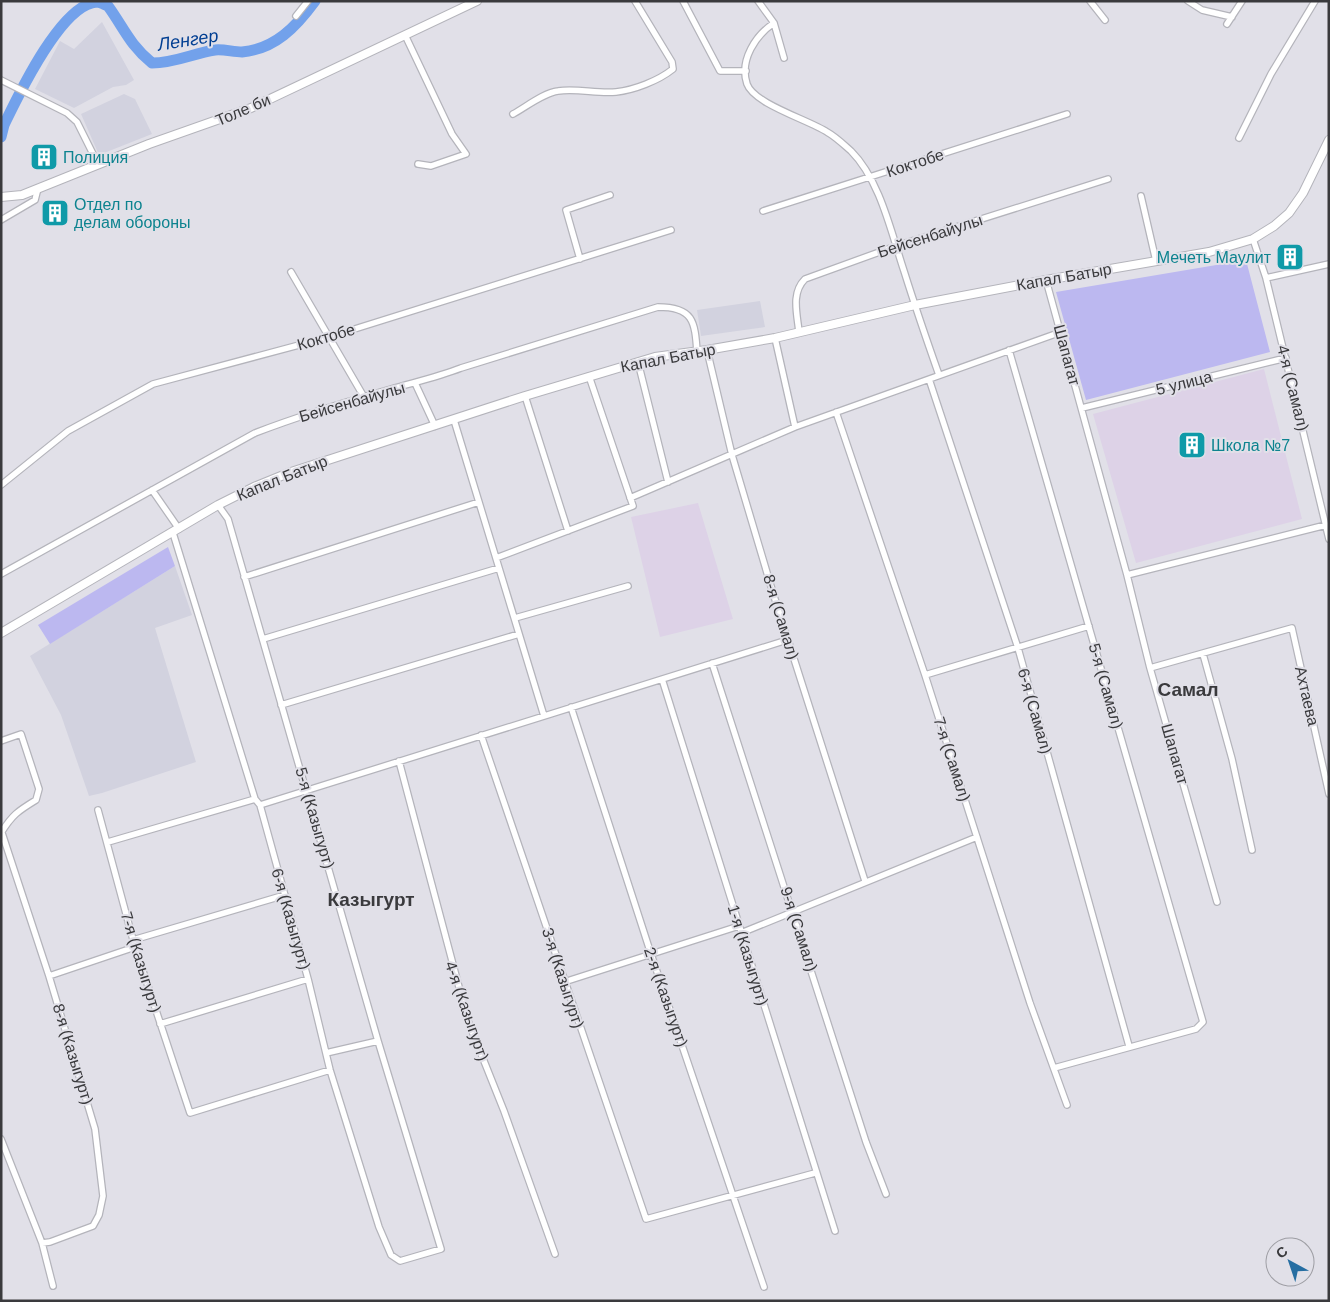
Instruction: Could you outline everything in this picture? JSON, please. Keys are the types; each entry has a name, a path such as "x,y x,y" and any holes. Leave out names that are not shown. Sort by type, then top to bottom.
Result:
{"main road":[{"name":"Толе би","path":"1,197 22,195 98,164 251,108 477,1"},
{"name":"Капал Батыр","path":"1,632 218,505 254,486 525,396 638,362 775,338 915,305 1209,252 1253,239 1274,226 1289,213 1303,193 1329,140"}],"street":[{"path":"296,16 308,1"},
{"path":"513,114 556,91 615,92 632,88 673,70 672,62 635,1"},
{"path":"683,1 720,71 746,71"},
{"path":"758,1 774,22 784,58"},
{"path":"1090,1 1106,20"},
{"path":"1188,1 1202,10 1232,17"},
{"path":"1227,24 1242,1"},
{"path":"1239,138 1271,74 1315,1"},
{"path":"774,22 754,40 746,71 747,84 753,93 827,131 858,158 872,178 938,375"},
{"path":"405,35 452,134 466,154 432,166 418,164"},
{"path":"1,80 68,113 77,122 98,164"},
{"name":"Коктобе","path":"763,211 872,178 1067,114"},
{"name":"Бейсенбайулы","path":"799,332 796,294 799,285 806,279 896,246 1108,179"},
{"path":"1,220 35,200 38,188"},
{"path":"580,259 566,210 610,195"},
{"path":"1141,196 1156,261"},
{"name":"Коктобе","path":"1,485 68,431 153,384 329,337 671,230"},
{"name":"4-я (Самал)","path":"1253,239 1266,278 1329,539"},
{"path":"1266,278 1329,264"},
{"path":"292,272 364,397"},
{"name":"Шапагат","path":"1046,280 1082,408 1150,668 1217,902"},
{"name":"Бейсенбайулы","path":"1,574 254,433 364,397 415,383 658,307 674,307 687,314 695,325 697,352"},
{"path":"630,498 795,426 1061,332"},
{"path":"775,338 795,426"},
{"name":"8-я (Самал)","path":"707,350 732,455 787,640 836,784 865,881"},
{"name":"5-я (Самал)","path":"1008,350 1203,1022 1196,1029 1130,1046"},
{"name":"5 улица","path":"1082,408 1286,358"},
{"path":"638,362 668,482"},
{"path":"496,558 633,506 589,376"},
{"name":"6-я (Самал)","path":"929,379 1018,648 1130,1046"},
{"path":"415,383 436,426"},
{"path":"525,396 568,531"},
{"name":"7-я (Самал)","path":"836,412 925,675 976,837 1067,1105"},
{"path":"454,420 544,716"},
{"name":"6-я (Казыгурт)","path":"152,490 176,531 255,798 260,805 308,979 330,1070 379,1226 391,1255 400,1261 441,1249"},
{"path":"244,576 479,502"},
{"name":"5-я (Казыгурт)","path":"218,505 228,519 378,1040 441,1249"},
{"path":"1127,576 1327,529"},
{"path":"263,639 499,568"},
{"path":"515,618 628,586"},
{"path":"925,675 1089,626"},
{"name":"Ахтаева","path":"1203,654 1292,628 1329,794"},
{"path":"281,705 519,634"},
{"path":"260,805 787,640"},
{"path":"1150,668 1203,654 1232,759 1252,850"},
{"name":"9-я (Самал)","path":"712,663 886,1194"},
{"name":"1-я (Казыгурт)","path":"662,679 815,1173 835,1231"},
{"name":"2-я (Казыгурт)","path":"571,707 651,954 764,1286"},
{"path":"1,741 22,734 38,789 36,800 12,816 2,833"},
{"name":"3-я (Казыгурт)","path":"481,736 646,1219 733,1197"},
{"name":"4-я (Казыгурт)","path":"399,761 442,929 468,1021 555,1254"},
{"path":"108,842 255,798"},
{"name":"7-я (Казыгурт)","path":"98,810 135,947 190,1113 330,1070"},
{"name":"8-я (Казыгурт)","path":"2,833 49,976 95,1128 103,1196 99,1215 93,1226 50,1242 42,1243"},
{"path":"741,933 976,837"},
{"path":"133,940 285,895"},
{"path":"564,982 739,926"},
{"path":"49,976 135,947"},
{"path":"160,1024 308,979"},
{"path":"326,1053 378,1040"},
{"path":"1054,1068 1130,1046"},
{"path":"1,1139 42,1243 53,1286"},
{"path":"733,1197 815,1173"}],"shaded area":[{"path":"102,22 134,80 126,85 113,87 74,108 35,89 60,41 74,49"},
{"path":"124,94 135,99 152,134 99,155 81,114"},
{"path":"1246,260 1270,352 1086,400 1056,292"},
{"path":"760,301 765,327 701,336 697,310"},
{"path":"1264,369 1302,519 1136,563 1093,414"},
{"path":"698,503 733,619 660,637 631,517"},
{"path":"168,547 175,566 50,644 38,625"},
{"path":"175,566 192,615 155,628 196,762 89,796 61,715 30,656"}],"waterway":[{"name":"Ленгер","path":"1,137 4,125 42,53 69,18 83,7 97,2 108,6 132,42 144,56 152,63 160,63 215,50 242,52 265,46 292,28 315,1"}],"place":[{"name":"Полиция","path":"44,157"},
{"name":"Отдел по делам обороны","path":"55,213"},
{"name":"Мечеть Маулит","path":"1290,257"},
{"name":"Школа №7","path":"1192,445"}],"district":[{"name":"Самал","path":"1188,689"},
{"name":"Казыгурт","path":"371,899"}]}
